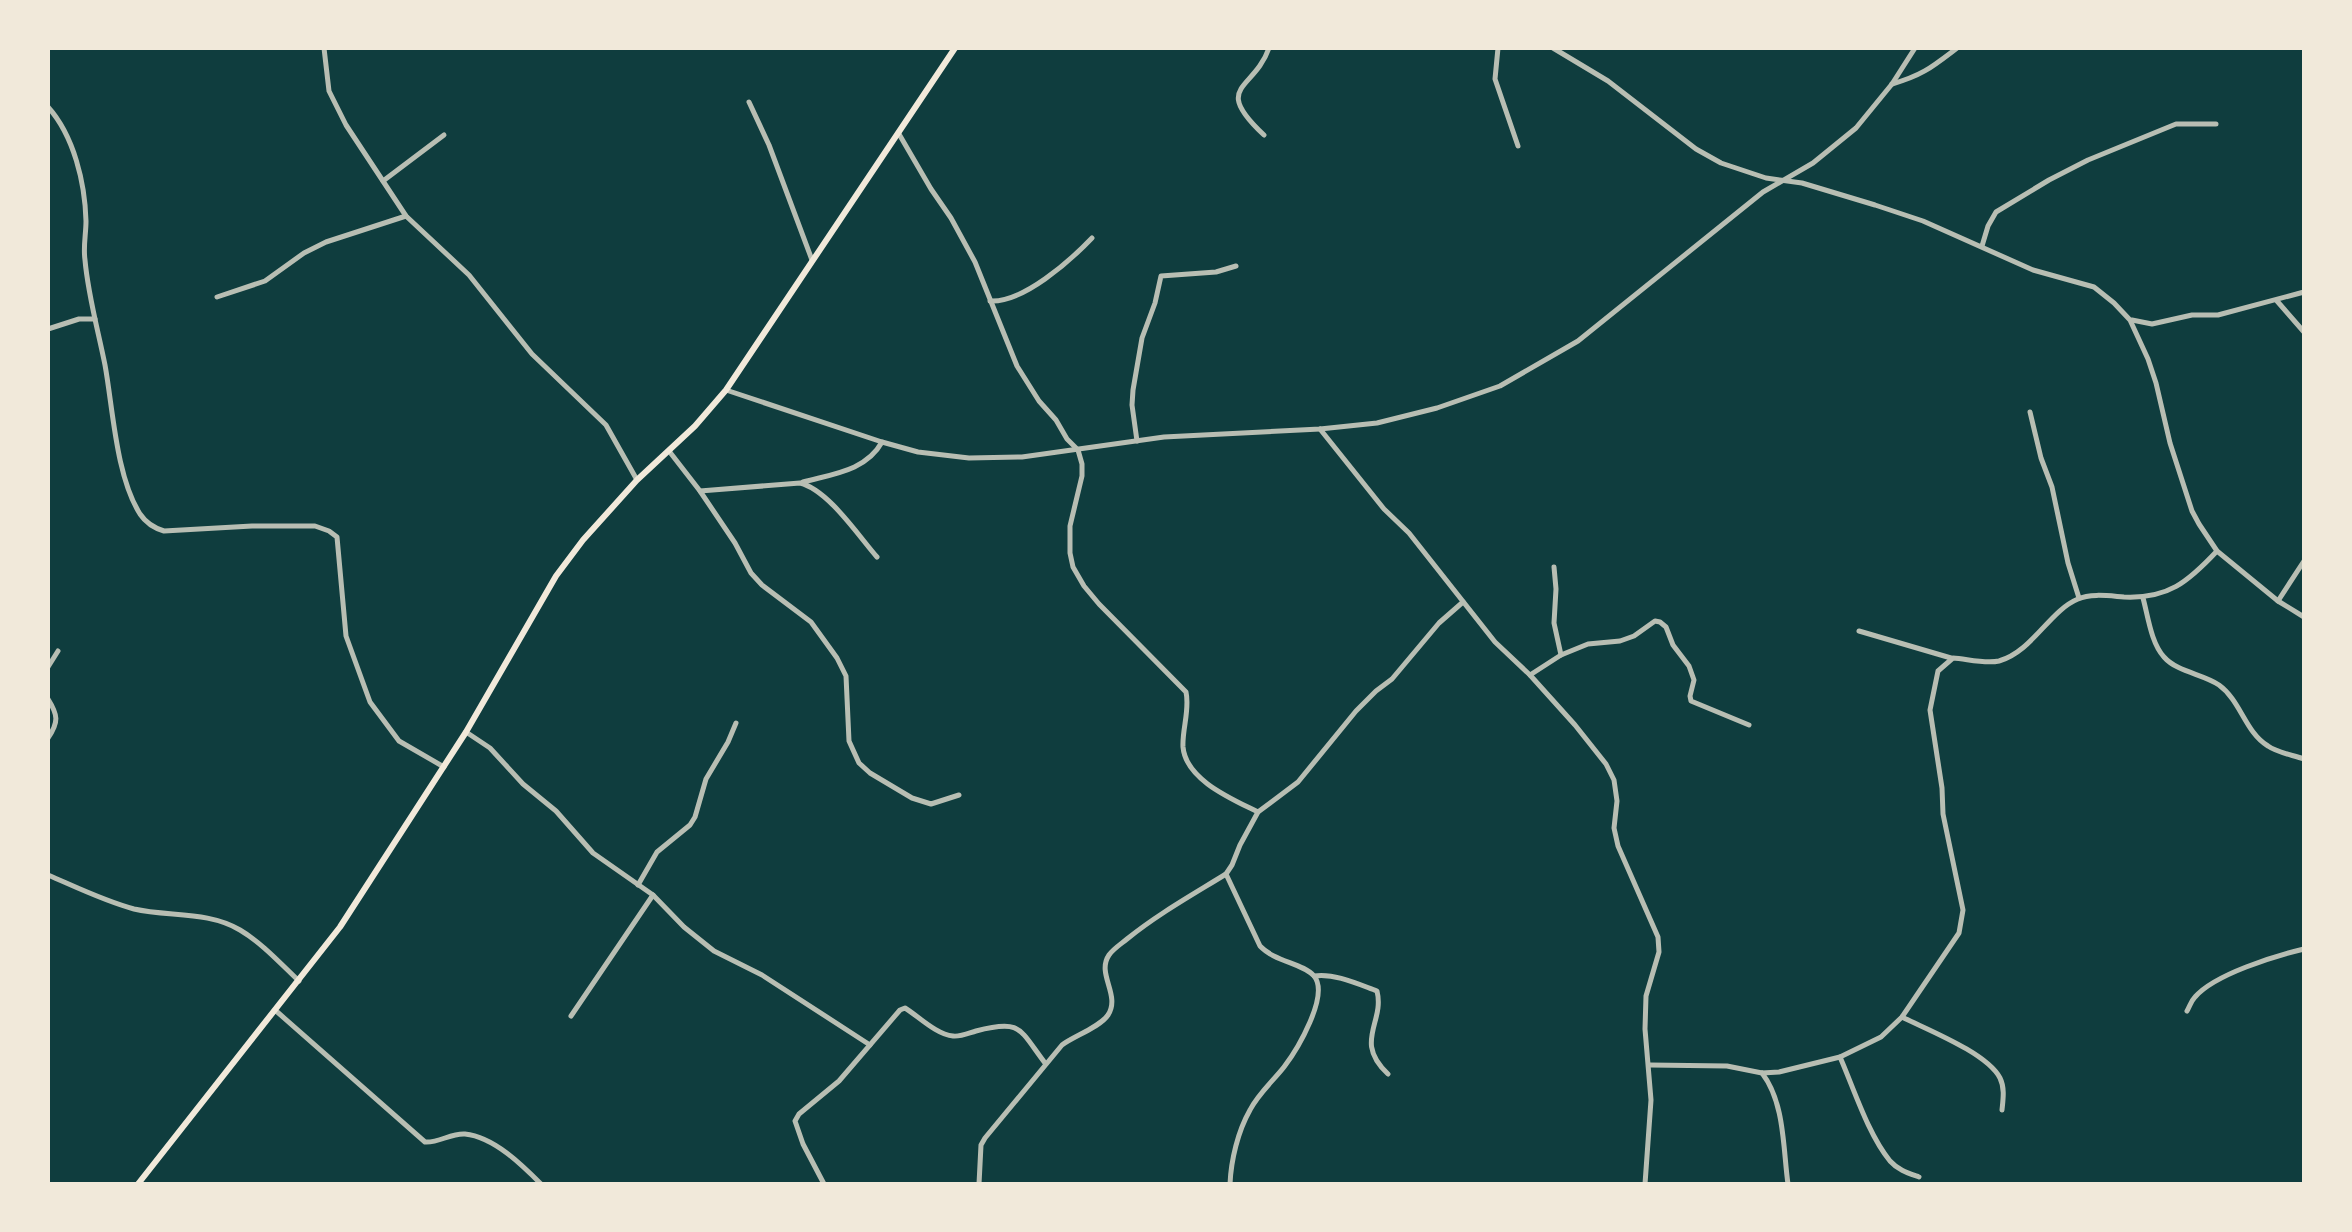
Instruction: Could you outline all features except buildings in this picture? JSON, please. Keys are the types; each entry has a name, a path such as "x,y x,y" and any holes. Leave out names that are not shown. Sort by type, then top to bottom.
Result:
{"main road":[{"path":"138,1184 340,927 466,732 556,576 636,480 695,426 726,390 956,48"}],"street":[{"path":"324,48 329,91 406,216 469,274 532,354 606,425 636,480"},
{"path":"1264,135 1246,118 1239,106 1239,96 1270,48"},
{"path":"1498,48 1496,79 1518,146"},
{"path":"1552,48 1608,81 1696,149 1736,169 1766,178 1802,182 1924,221 2034,270 2094,288 2114,303 2130,320 2148,358 2192,511 2217,551 2278,602 2304,617"},
{"path":"726,390 882,442 918,452 969,458 1022,458 1138,440 1377,423 1437,408 1500,386 1578,342 1763,192 1813,164 1856,128 1915,48"},
{"path":"1892,84 1929,70 1957,48"},
{"path":"748,102 769,145 813,263"},
{"path":"48,107 73,153 84,190 84,256 95,319 120,456 143,519 164,532 252,526 315,526 329,531 336,537 346,636 370,702 398,741 444,767"},
{"path":"1982,246 1996,212 2048,180 2176,124 2216,124"},
{"path":"383,180 444,134"},
{"path":"899,134 975,262 1017,366 1078,450 1082,476 1070,526 1073,567 1099,604 1186,692 1183,750 1188,762 1218,793 1258,812"},
{"path":"217,297 265,281 326,242 406,216"},
{"path":"990,300 1010,298 1036,284 1075,256 1092,238"},
{"path":"1138,440 1132,390 1142,338 1161,276 1216,272 1236,266"},
{"path":"2130,320 2152,324 2192,315 2218,315 2304,292"},
{"path":"2277,301 2304,332"},
{"path":"48,329 80,319 95,319"},
{"path":"2030,412 2079,598"},
{"path":"1320,429 1384,509 1410,532 1494,642 1575,725 1614,780 1618,846 1658,937 1659,952 1646,996 1651,1100 1644,1184"},
{"path":"700,491 800,483 845,472 876,453 882,442"},
{"path":"669,451 736,543 751,573 811,622 837,658 846,676 849,741 858,762 912,798 931,804 959,795"},
{"path":"800,483 827,497 878,557"},
{"path":"1858,630 1952,658 1991,662 2013,655 2079,598 2156,596 2180,584 2217,551"},
{"path":"2278,602 2304,561"},
{"path":"1554,567 1554,622 1560,655"},
{"path":"2143,598 2164,658 2224,689 2252,732 2266,745 2304,759"},
{"path":"970,1184 978,1183 981,1145 1045,1063 1062,1045 1104,1020 1110,1012 1112,1000 1105,970 1110,954 1148,922 1226,874 1258,812 1298,782 1356,711 1392,679 1439,623 1463,602"},
{"path":"1530,675 1560,655 1599,642 1620,641 1660,622 1689,666 1694,680 1691,701 1749,725"},
{"path":"48,666 58,650"},
{"path":"1650,1066 1727,1066 1779,1072 1840,1057 1880,1037 1902,1017 1960,933 1963,910 1944,814 1930,710 1938,670 1952,658"},
{"path":"48,698 57,720 48,738"},
{"path":"638,885 663,845 690,826 706,779 736,724"},
{"path":"466,732 490,748 593,853 653,896 714,951 762,976 870,1045"},
{"path":"1226,874 1260,946 1267,954 1308,971 1319,984 1320,995 1286,1064 1251,1107 1239,1137 1230,1184"},
{"path":"48,877 138,910 219,921 262,946 299,981"},
{"path":"571,1016 653,896"},
{"path":"2187,1011 2195,997 2212,984 2271,956 2304,949"},
{"path":"1314,976 1322,974 1377,991 1380,997 1371,1031 1372,1051 1378,1065 1388,1074"},
{"path":"824,1184 795,1121 839,1082 904,1008 940,1032 954,1036 1013,1025 1045,1063"},
{"path":"276,1010 425,1142 465,1134 484,1140 541,1184"},
{"path":"1902,1017 1984,1059 1999,1075 2002,1110"},
{"path":"1840,1057 1874,1135 1891,1162 1903,1172 1919,1177"},
{"path":"1762,1073 1775,1098 1788,1184"}]}
